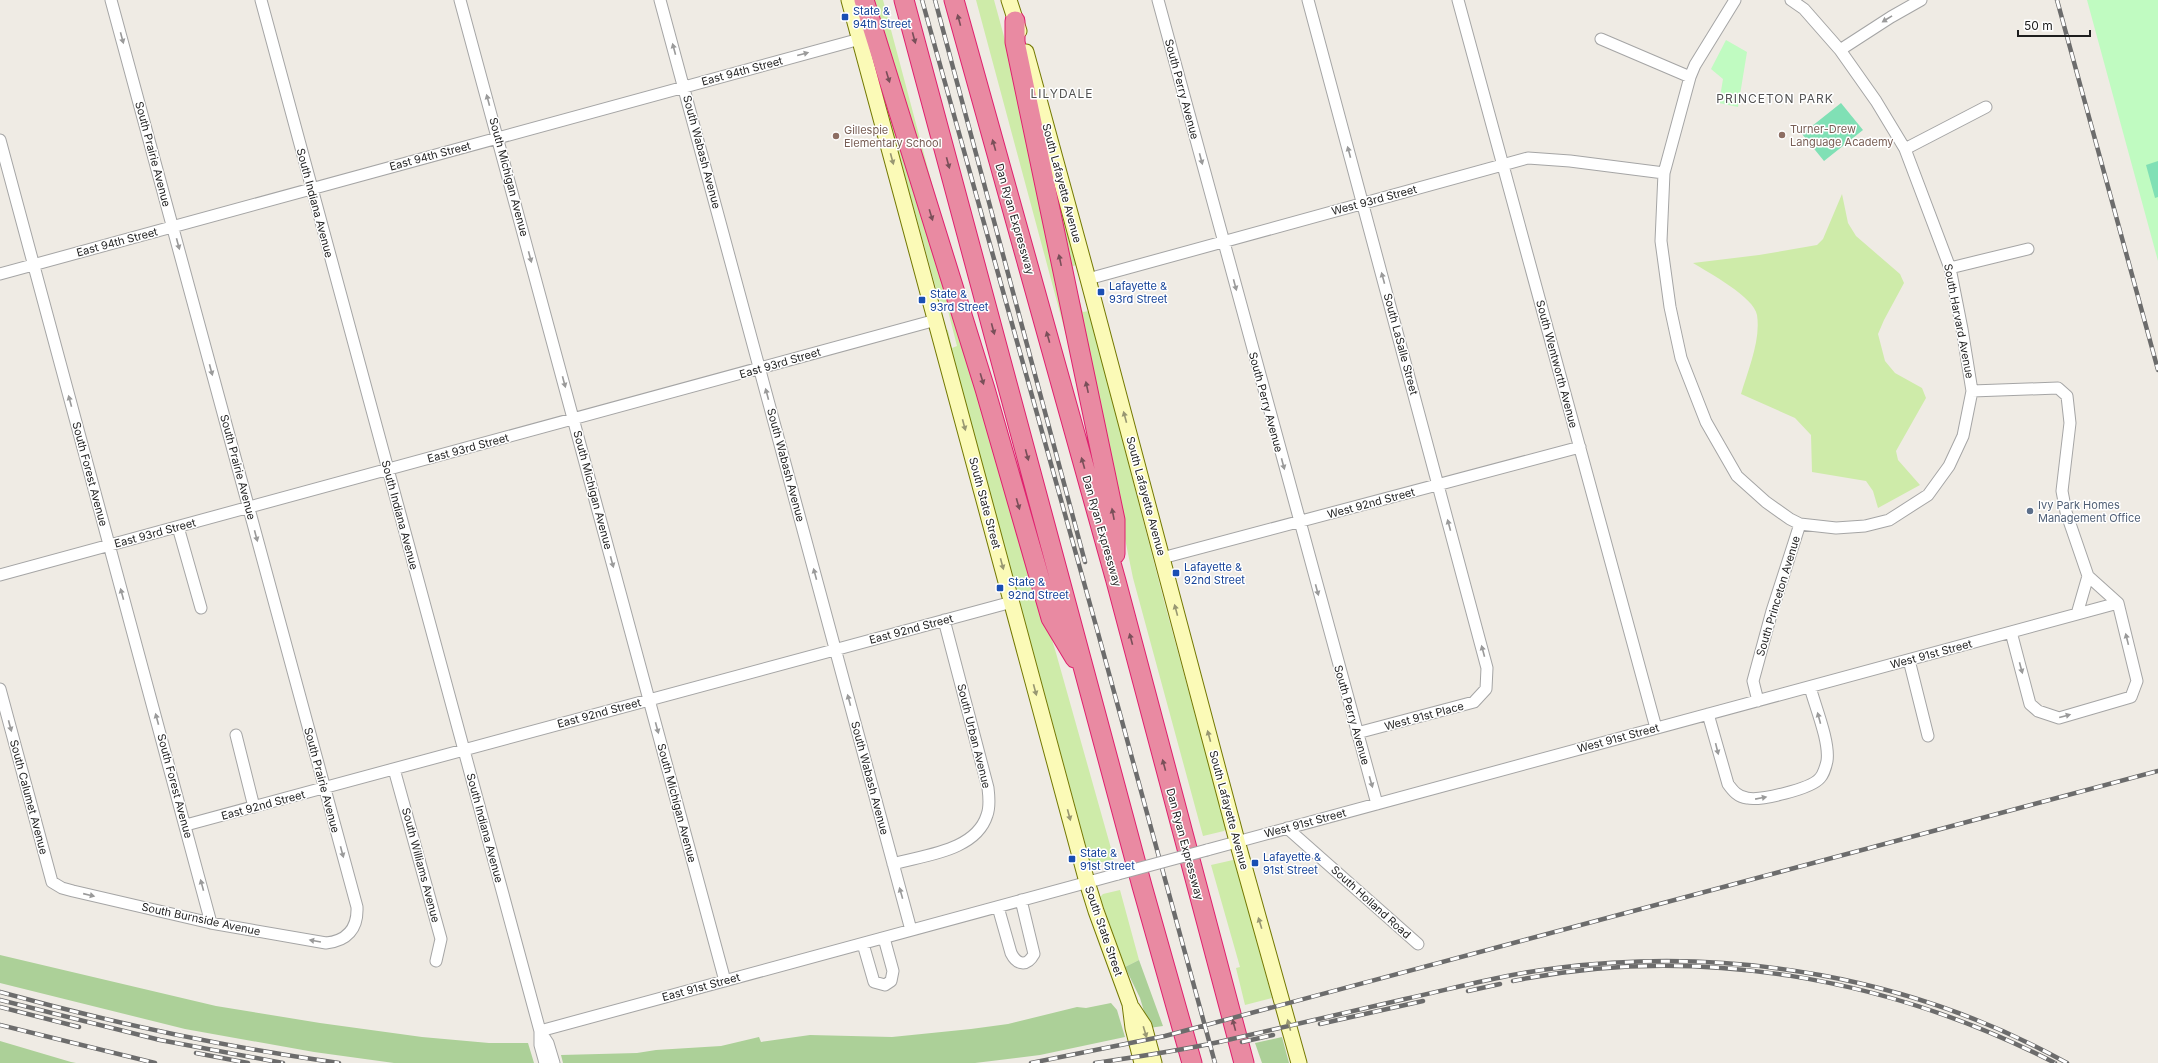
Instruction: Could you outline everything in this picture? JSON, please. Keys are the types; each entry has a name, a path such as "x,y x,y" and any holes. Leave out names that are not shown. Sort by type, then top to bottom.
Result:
{"highway":[{"path":"864,0 983,381 1051,618 1086,675"},
{"path":"904,0 1142,886 1192,1063"},
{"name":"Dan Ryan Expressway","path":"954,0 1116,581 1244,1063"},
{"path":"1015,20 1015,42 1115,520 1116,581"}],"main road":[{"name":"South State Street","path":"849,0 1087,882 1130,1004 1144,1026 1154,1063"},
{"name":"South Lafayette Avenue","path":"1009,0 1022,40 1088,279 1237,841 1299,1063"},
{"name":"South State Street","path":"1130,1004 1133,1028 1142,1063"}],"street":[{"name":"South Prairie Avenue","path":"111,0 357,907 356,925 350,933"},
{"name":"South Indiana Avenue","path":"261,0 540,1031 540,1045 545,1063"},
{"name":"South Michigan Avenue","path":"460,0 725,981"},
{"name":"South Wabash Avenue","path":"660,0 911,930"},
{"name":"South Perry Avenue","path":"1158,0 1356,733 1377,804"},
{"name":"South LaSalle Street","path":"1308,0 1488,668 1486,689"},
{"name":"South Wentworth Avenue","path":"1458,0 1656,728"},
{"name":"South Princeton Avenue","path":"1735,0 1695,65 1690,77 1664,173 1662,249 1670,308 1681,358 1706,422 1737,476 1766,502 1800,524 1772,611 1753,682 1758,701"},
{"name":"South Harvard Avenue","path":"1791,0 1804,9 1840,50 1876,101 1905,149 1950,268 1972,391 1964,436 1956,454 1928,495 1889,520 1865,526 1836,528 1800,524"},
{"path":"1840,50 1891,17 1921,0"},
{"name":"East 94th Street","path":"0,274 860,39"},
{"path":"1602,39 1690,77"},
{"path":"1905,149 1986,107"},
{"name":"South Forest Avenue","path":"0,140 212,923"},
{"name":"West 93rd Street","path":"1088,279 1528,158 1570,161 1664,173"},
{"path":"1950,268 2028,249"},
{"name":"East 93rd Street","path":"0,575 936,320"},
{"path":"1972,391 2058,388 2067,396 2070,423 2062,491 2066,512 2088,576 2118,603 2137,678 2131,697 2059,718 2038,711 2030,704 2011,632"},
{"name":"West 92nd Street","path":"1162,558 1580,448"},
{"path":"178,527 201,608"},
{"path":"2077,614 2088,576"},
{"name":"East 92nd Street","path":"186,825 1012,602"},
{"name":"West 91st Street","path":"1118,874 2118,603"},
{"name":"South Urban Avenue","path":"893,864 954,847 966,841 983,826 988,814 988,788 944,620"},
{"path":"1909,660 1928,736"},
{"path":"1708,714 1728,784 1734,792 1745,798 1757,800 1808,786 1820,778 1827,762 1827,750 1810,686"},
{"name":"South Calumet Avenue","path":"0,688 52,882"},
{"name":"West 91st Place","path":"1356,733 1465,706 1474,702 1486,689"},
{"path":"236,735 254,807"},
{"name":"South Williams Avenue","path":"394,769 441,939 436,961"},
{"name":"South Holland Road","path":"1287,828 1418,944"},
{"name":"East 91st Street","path":"540,1031 1118,874"},
{"name":"South Burnside Avenue","path":"52,882 73,891 212,923 326,943 337,942 350,933"},
{"path":"998,907 1014,960 1019,963 1025,963 1031,959 1034,954 1020,900"},
{"path":"862,944 874,982 885,985 891,981 893,971 884,938"},
{"name":"South Indiana Avenue","path":"540,1031 548,1043 554,1063"}],"green space":[{"path":"869,0 883,0 939,210"},
{"path":"976,0 994,0 1025,113 1074,365"},
{"path":"2087,0 2158,0 2158,261"},
{"path":"1726,40 1747,52 1738,107 1719,103 1723,79 1711,69"},
{"path":"880,70 1056,653 1114,859 1091,865 946,330 948,330 952,348 957,346 946,303 941,303 938,296 876,71"},
{"path":"1841,103 1863,130 1824,161 1802,134"},
{"path":"2158,161 2158,197 2155,198 2146,165"},
{"path":"1051,177 1076,265 1071,267 1082,310 1083,312 1089,311 1165,605 1226,828 1224,831 1203,836 1133,578"},
{"path":"1842,194 1848,223 1856,236 1900,274 1904,283 1878,334 1885,361 1895,373 1922,388 1926,398 1896,451 1898,460 1920,485 1878,508 1873,491 1866,481 1812,472 1811,435 1795,418 1741,394 1756,345 1758,325 1757,315 1754,308 1740,293 1693,263 1759,255 1817,245 1823,239"},
{"path":"1233,860 1235,861 1272,998 1245,1005 1236,968 1240,967 1211,865"},
{"path":"1120,890 1139,960 1125,967 1100,897 1103,894"},
{"path":"0,955 216,1006 320,1023 422,1037 489,1043 528,1043 534,1063 394,1063 314,1052 185,1029 0,983"},
{"path":"1139,960 1163,1026 1149,1028 1140,998 1125,967"},
{"path":"1111,1003 1117,1010 1125,1037 1040,1055 975,1063 563,1063 561,1055 637,1053 656,1050 721,1046 759,1037 761,1042 810,1035 892,1037 1008,1024 1077,1007 1086,1008"},
{"path":"1282,1037 1289,1063 1262,1063 1255,1043"},
{"path":"0,1041 71,1062 76,1063 0,1063"}],"railway":[{"path":"922,0 1098,633 1215,1063"},
{"path":"935,0 1085,562"},
{"path":"2057,0 2158,370"},
{"path":"1031,1063 1165,1036 2158,771"},
{"path":"1095,1063 1219,1042 1519,974 1557,968 1623,962 1689,961 1755,966 1820,975 1884,989 1947,1009 2008,1033 2067,1063"},
{"path":"1513,981 1582,970 1652,966 1721,968 1791,976 1859,990 1926,1009 1992,1034 2055,1063"},
{"path":"1468,991 1500,984"},
{"path":"0,992 126,1024 211,1042 339,1063"},
{"path":"0,1000 160,1040 283,1063"},
{"path":"1320,1024 1423,1001"},
{"path":"0,1007 79,1027"},
{"path":"0,1025 155,1063"},
{"path":"1242,1042 1273,1035"},
{"path":"196,1053 248,1063"}],"place":[{"name":"State & 94th Street","path":"845,17"},
{"name":"Turner-Drew Language Academy","path":"1782,135"},
{"name":"Gillespie Elementary School","path":"836,136"},
{"name":"Lafayette & 93rd Street","path":"1101,292"},
{"name":"State & 93rd Street","path":"922,300"},
{"name":"Ivy Park Homes Management Office","path":"2030,511"},
{"name":"Lafayette & 92nd Street","path":"1176,573"},
{"name":"State & 92nd Street","path":"1000,588"},
{"name":"State & 91st Street","path":"1072,859"},
{"name":"Lafayette & 91st Street","path":"1255,863"}],"district":[{"name":"LILYDALE","path":"1062,93"},
{"name":"PRINCETON PARK","path":"1775,98"}]}
